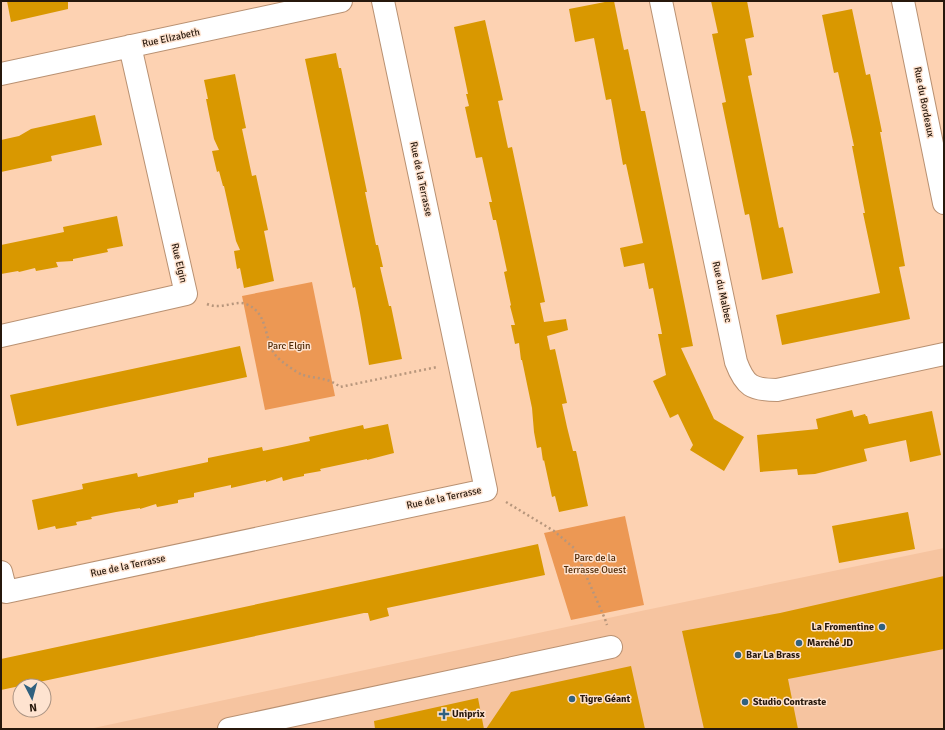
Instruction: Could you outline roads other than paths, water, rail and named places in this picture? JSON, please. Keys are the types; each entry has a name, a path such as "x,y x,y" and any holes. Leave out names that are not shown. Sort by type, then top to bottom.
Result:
{"street":[{"name":"Rue Elizabeth","path":"1,74 341,1"},
{"name":"Rue de la Terrasse","path":"1,572 6,592 486,490 383,1"},
{"name":"Rue du Malbec","path":"661,1 736,362 741,376 750,385 762,390 777,390 944,354"},
{"name":"Rue du Bordeaux","path":"903,1 944,203"},
{"name":"Rue Elgin","path":"1,336 186,294 130,46"},
{"path":"229,729 612,647"}],"place":[{"name":"La Fromentine","path":"882,627"},
{"name":"Marché JD","path":"799,643"},
{"name":"Bar La Brass","path":"738,655"},
{"name":"Tigre Géant","path":"572,699"},
{"name":"Studio Contraste","path":"745,702"},
{"name":"Uniprix","path":"444,714"}],"park label":[{"name":"Parc Elgin","path":"289,346"},
{"name":"Parc de la Terrasse Ouest","path":"595,564"}]}
